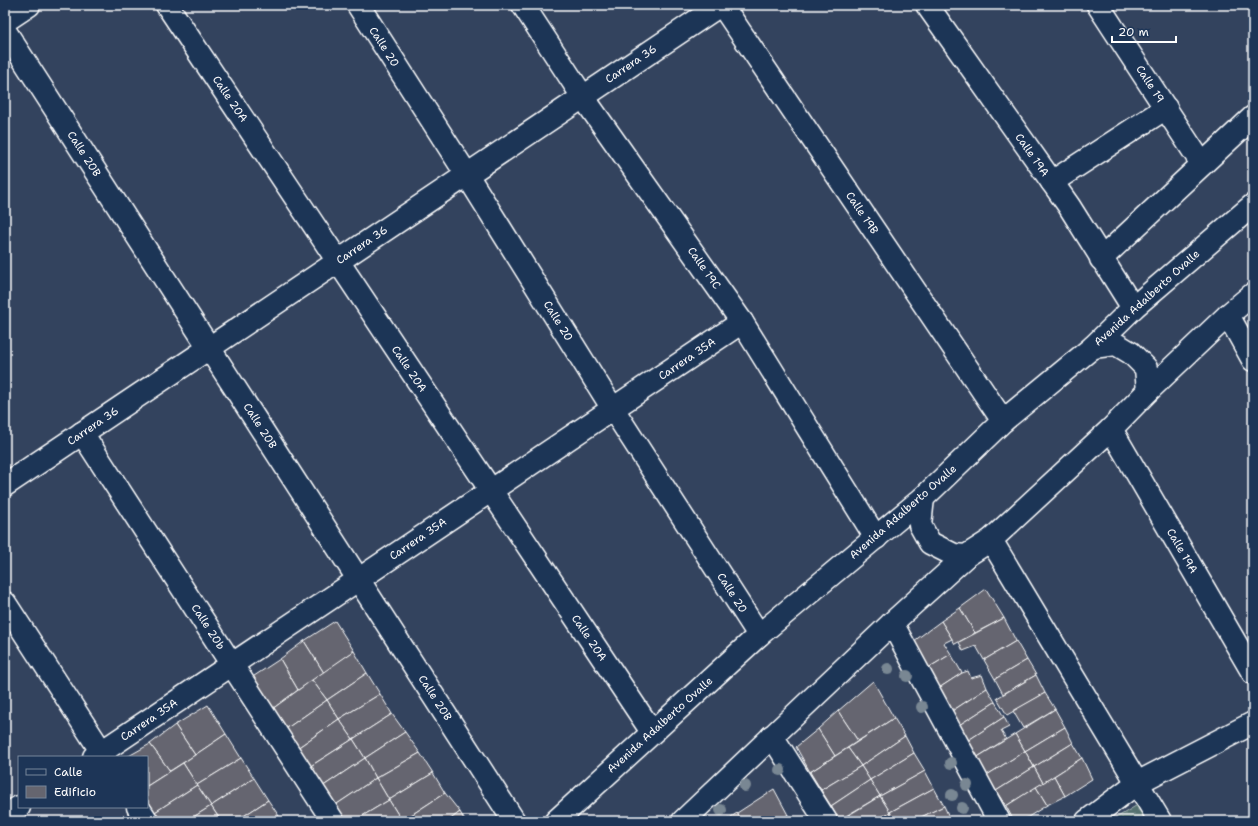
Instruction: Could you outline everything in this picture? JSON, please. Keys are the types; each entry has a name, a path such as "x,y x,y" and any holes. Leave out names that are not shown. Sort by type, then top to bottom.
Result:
{"street":[{"path":"5,21 29,5"},
{"name":"Calle 20A","path":"167,5 652,732"},
{"name":"Calle 20","path":"358,5 467,175 613,409 760,635"},
{"name":"Calle 19C","path":"523,5 583,97 742,322 876,538"},
{"name":"Carrera 36","path":"5,485 721,5"},
{"name":"Calle 19B","path":"721,5 1003,421"},
{"name":"Calle 19A","path":"927,5 1069,206 1132,308"},
{"name":"Calle 19","path":"1098,5 1202,164"},
{"name":"Calle 20B","path":"5,31 514,821"},
{"path":"1052,182 1166,108"},
{"path":"1102,259 1253,117"},
{"name":"Avenida Adalberto Ovalle","path":"556,821 760,635 923,498 1003,421 1093,347 1132,308 1253,205"},
{"path":"683,821 892,623 960,556 991,540 1111,429 1148,391 1228,315 1253,294"},
{"path":"1228,315 1253,360"},
{"name":"Carrera 35A","path":"100,755 232,664 742,322"},
{"path":"1093,347 1116,344 1131,353 1146,368 1148,391"},
{"name":"Calle 19A","path":"1111,429 1253,673"},
{"name":"Calle 20b","path":"82,433 333,821"},
{"path":"923,498 920,525 930,543 960,556"},
{"path":"991,540 1160,821"},
{"path":"5,603 100,755"},
{"path":"892,623 999,821"},
{"path":"1087,821 1137,783 1253,724"},
{"path":"772,736 826,821"},
{"path":"5,816 18,808"},
{"path":"139,808 147,821"}],"green space":[{"path":"1144,801 1155,821 1111,821"}],"building":[{"path":"986,589 1004,618 975,633 960,608"},
{"path":"960,608 975,633 955,644 941,621"},
{"path":"1004,618 1016,641 984,660 976,646 963,651 959,642"},
{"path":"335,621 354,651 324,673 304,641"},
{"path":"941,621 952,639 944,643 951,654 928,668 914,641"},
{"path":"304,641 324,673 298,690 280,659"},
{"path":"1016,641 1027,660 995,679 984,660"},
{"path":"354,651 367,673 327,700 312,680"},
{"path":"951,654 962,673 939,688 928,668"},
{"path":"280,659 298,690 268,712 248,680"},
{"path":"1027,660 1036,675 1003,694 995,679"},
{"path":"968,671 971,678 982,675 987,688 952,711 939,688 962,673"},
{"path":"367,673 380,694 339,719 327,700"},
{"path":"1036,675 1045,693 1007,715 997,698"},
{"path":"312,680 327,700 280,733 268,712"},
{"path":"873,681 894,718 858,741 838,711"},
{"path":"987,688 995,702 959,725 952,711"},
{"path":"1045,693 1055,709 1023,728 1013,711"},
{"path":"380,694 392,714 353,739 339,719"},
{"path":"327,700 339,719 293,751 280,733"},
{"path":"995,702 1004,717 967,741 959,725"},
{"path":"208,705 226,734 195,755 175,725"},
{"path":"1055,709 1065,727 1025,751 1015,734"},
{"path":"838,711 858,741 835,756 818,729"},
{"path":"392,714 405,732 365,758 353,739"},
{"path":"1004,717 1009,727 1001,731 1006,739 976,758 967,741"},
{"path":"894,718 905,736 861,766 848,748"},
{"path":"339,719 353,739 306,769 293,751"},
{"path":"175,725 195,755 170,771 150,744"},
{"path":"1065,727 1073,743 1034,767 1025,751"},
{"path":"818,729 835,756 810,772 796,747"},
{"path":"405,732 420,753 376,778 365,758"},
{"path":"226,734 241,758 197,785 183,763"},
{"path":"1015,734 1025,751 987,775 976,758"},
{"path":"905,736 914,753 870,780 861,766"},
{"path":"353,739 365,758 319,789 306,769"},
{"path":"1073,743 1082,758 1043,783 1034,767"},
{"path":"150,744 170,771 148,785 148,756 129,756"},
{"path":"848,748 861,766 821,790 810,772"},
{"path":"1025,751 1034,767 996,791 987,775"},
{"path":"420,753 433,773 389,800 376,778"},
{"path":"914,753 925,771 880,796 870,780"},
{"path":"241,758 254,778 211,806 197,785"},
{"path":"365,758 376,778 331,808 319,789"},
{"path":"1082,758 1092,779 1065,796 1054,776"},
{"path":"183,763 197,785 155,812 148,801 148,785"},
{"path":"861,766 870,780 831,806 821,790"},
{"path":"1034,767 1043,783 1006,806 996,791"},
{"path":"925,771 934,788 890,812 880,796"},
{"path":"433,773 445,793 402,821 389,800"},
{"path":"1054,776 1065,796 1047,805 1036,787"},
{"path":"254,778 268,800 236,821 221,821 211,806"},
{"path":"376,778 389,800 354,821 340,821 331,808"},
{"path":"870,780 880,796 839,820 831,806"},
{"path":"197,785 211,806 187,821 160,821 155,812"},
{"path":"1036,787 1047,805 1022,821 1014,821 1006,806"},
{"path":"934,788 944,806 913,821 895,821 890,812"},
{"path":"774,789 788,815 779,821 742,821 737,813"},
{"path":"445,793 460,812 448,821 402,821"},
{"path":"880,796 890,812 875,821 839,821"},
{"path":"268,800 281,819 277,821 236,821"},
{"path":"389,800 402,821 354,821"},
{"path":"211,806 221,821 187,821"},
{"path":"944,806 951,821 913,821"},
{"path":"460,812 465,821 448,821"},
{"path":"890,812 895,821 875,821"},
{"path":"737,813 742,821 725,821"},
{"path":"788,815 792,821 779,821"}]}
